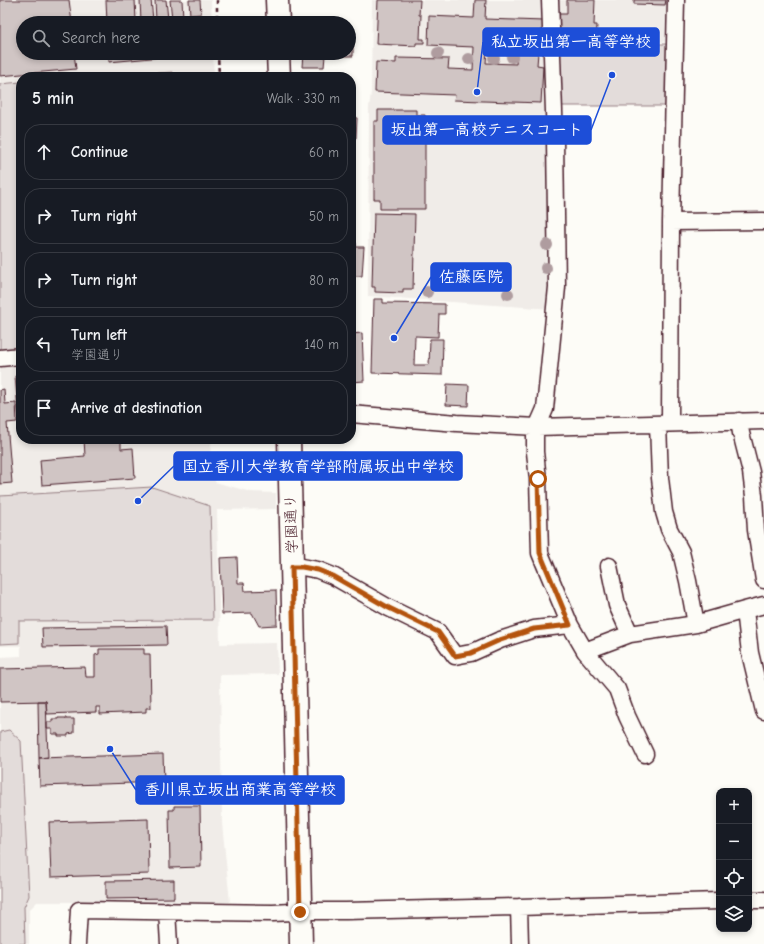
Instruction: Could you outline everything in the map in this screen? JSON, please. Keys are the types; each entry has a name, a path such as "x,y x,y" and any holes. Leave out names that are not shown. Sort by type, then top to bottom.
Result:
{"street":[{"path":"277,0 278,16"},
{"path":"550,0 555,139 557,287 545,409 535,434 540,553 570,625 585,651 617,689 627,716 645,754"},
{"path":"676,0 671,222 664,424 660,478 664,512 669,529 681,552 696,624"},
{"path":"278,60 279,72"},
{"path":"671,222 764,221"},
{"path":"0,358 16,356"},
{"path":"356,414 457,423 537,427 764,420"},
{"path":"739,421 751,472 756,530 764,580"},
{"name":"学園通り","path":"289,444 301,944"},
{"path":"609,566 617,605 630,634"},
{"path":"292,567 318,570 333,576 389,608 438,632 455,656 471,653 500,640 534,629 570,625"},
{"path":"585,651 630,634 696,624 764,605"},
{"path":"745,610 750,653 764,710"},
{"path":"752,900 764,900"},
{"path":"77,944 79,910 273,913 346,912 716,901"},
{"path":"518,907 520,944"},
{"path":"167,912 169,944"}],"path":[{"path":"217,0 217,16"},
{"path":"218,60 219,72"}],"shaded area":[{"path":"0,0 211,0 212,16 16,16 16,60 213,60 214,72 16,72 16,352 0,354"},
{"path":"372,0 548,0 552,309 368,296 369,107 371,93"},
{"path":"554,0 670,0 670,42 555,42"},
{"path":"556,44 668,44 668,106 556,106"},
{"path":"16,82 16,352 0,354 0,84"},
{"path":"16,362 16,444 211,444 208,466 214,468 215,482 251,492 276,493 276,509 217,510 220,644 277,643 278,674 220,675 222,823 230,902 37,902 29,910 29,944 0,944 0,657 21,656 21,646 0,646 0,364"},
{"path":"152,487 210,506 213,620 19,621 19,643 0,644 0,496"},
{"path":"9,730 21,741 29,896 24,907 25,944 0,944 0,732"}],"building":[{"path":"0,0 69,0 71,16 16,16 16,60 75,60 76,69 43,72 16,72 16,75 0,76"},
{"path":"106,0 135,0 136,16 107,16"},
{"path":"140,0 151,0 153,16 141,16"},
{"path":"155,0 166,0 168,16 156,16"},
{"path":"170,0 182,0 183,16 172,16"},
{"path":"189,0 200,0 201,14 190,15"},
{"path":"378,0 420,0 420,39 424,39 424,43 416,43 416,46 376,44"},
{"path":"475,0 486,0 485,19 544,21 543,52 487,50 486,63 516,64 517,52 538,53 537,65 543,66 541,103 454,100 455,95 375,92 376,62 396,63 396,58 449,59 448,69 473,70 474,47 428,45 429,16 474,18"},
{"path":"567,0 595,0 594,25 597,25 596,42 589,41 589,38 557,38 557,14 567,14"},
{"path":"634,0 666,0 665,5 634,4"},
{"path":"109,60 130,60 109,62"},
{"path":"302,60 325,60 324,67 302,67"},
{"path":"378,110 416,110 416,115 425,115 425,209 380,209 380,199 374,199 374,121 378,121"},
{"path":"356,118 357,118 356,138"},
{"path":"374,213 415,214 413,289 403,289 403,293 375,292 375,287 372,287"},
{"path":"356,247 364,247 362,276 356,276"},
{"path":"374,299 383,299 383,303 445,304 445,314 439,314 438,337 415,336 414,365 429,365 430,339 443,339 442,375 372,373"},
{"path":"362,333 364,381 356,382 356,334"},
{"path":"447,384 469,385 468,406 446,405"},
{"path":"4,389 5,404 16,403 16,422 7,423 12,483 0,484 0,390"},
{"path":"84,444 121,444 121,449 133,448 135,478 42,485 40,460 85,456"},
{"path":"237,557 238,583 244,583 245,591 276,590 277,625 259,626 252,613 222,614 220,558"},
{"path":"166,626 167,645 43,647 42,628"},
{"path":"99,649 144,649 144,654 150,654 151,708 146,708 146,712 100,714 100,707 96,707 96,712 47,714 46,701 0,702 0,669 85,667 86,677 95,677 95,655 99,654"},
{"path":"38,701 46,701 48,757 39,758"},
{"path":"52,719 74,719 74,733 68,734 68,736 58,736 58,734 52,734 52,729 47,729 47,722 52,722"},
{"path":"163,754 164,782 40,786 39,758"},
{"path":"174,806 200,806 201,867 170,868 169,810 174,810"},
{"path":"148,819 149,874 51,877 49,822"},
{"path":"174,880 174,898 106,899 106,881"}],"place":[{"name":"坂出第一高校テニスコート","path":"612,75"},
{"name":"私立坂出第一高等学校","path":"477,92"},
{"name":"佐藤医院","path":"394,338"},
{"name":"国立香川大学教育学部附属坂出中学校","path":"138,501"},
{"name":"香川県立坂出商業高等学校","path":"110,749"}],"route":[{"path":"300,912 292,567 318,570 333,576 389,608 438,632 455,656 471,653 500,640 534,629 570,625 540,553 538,479"}]}
